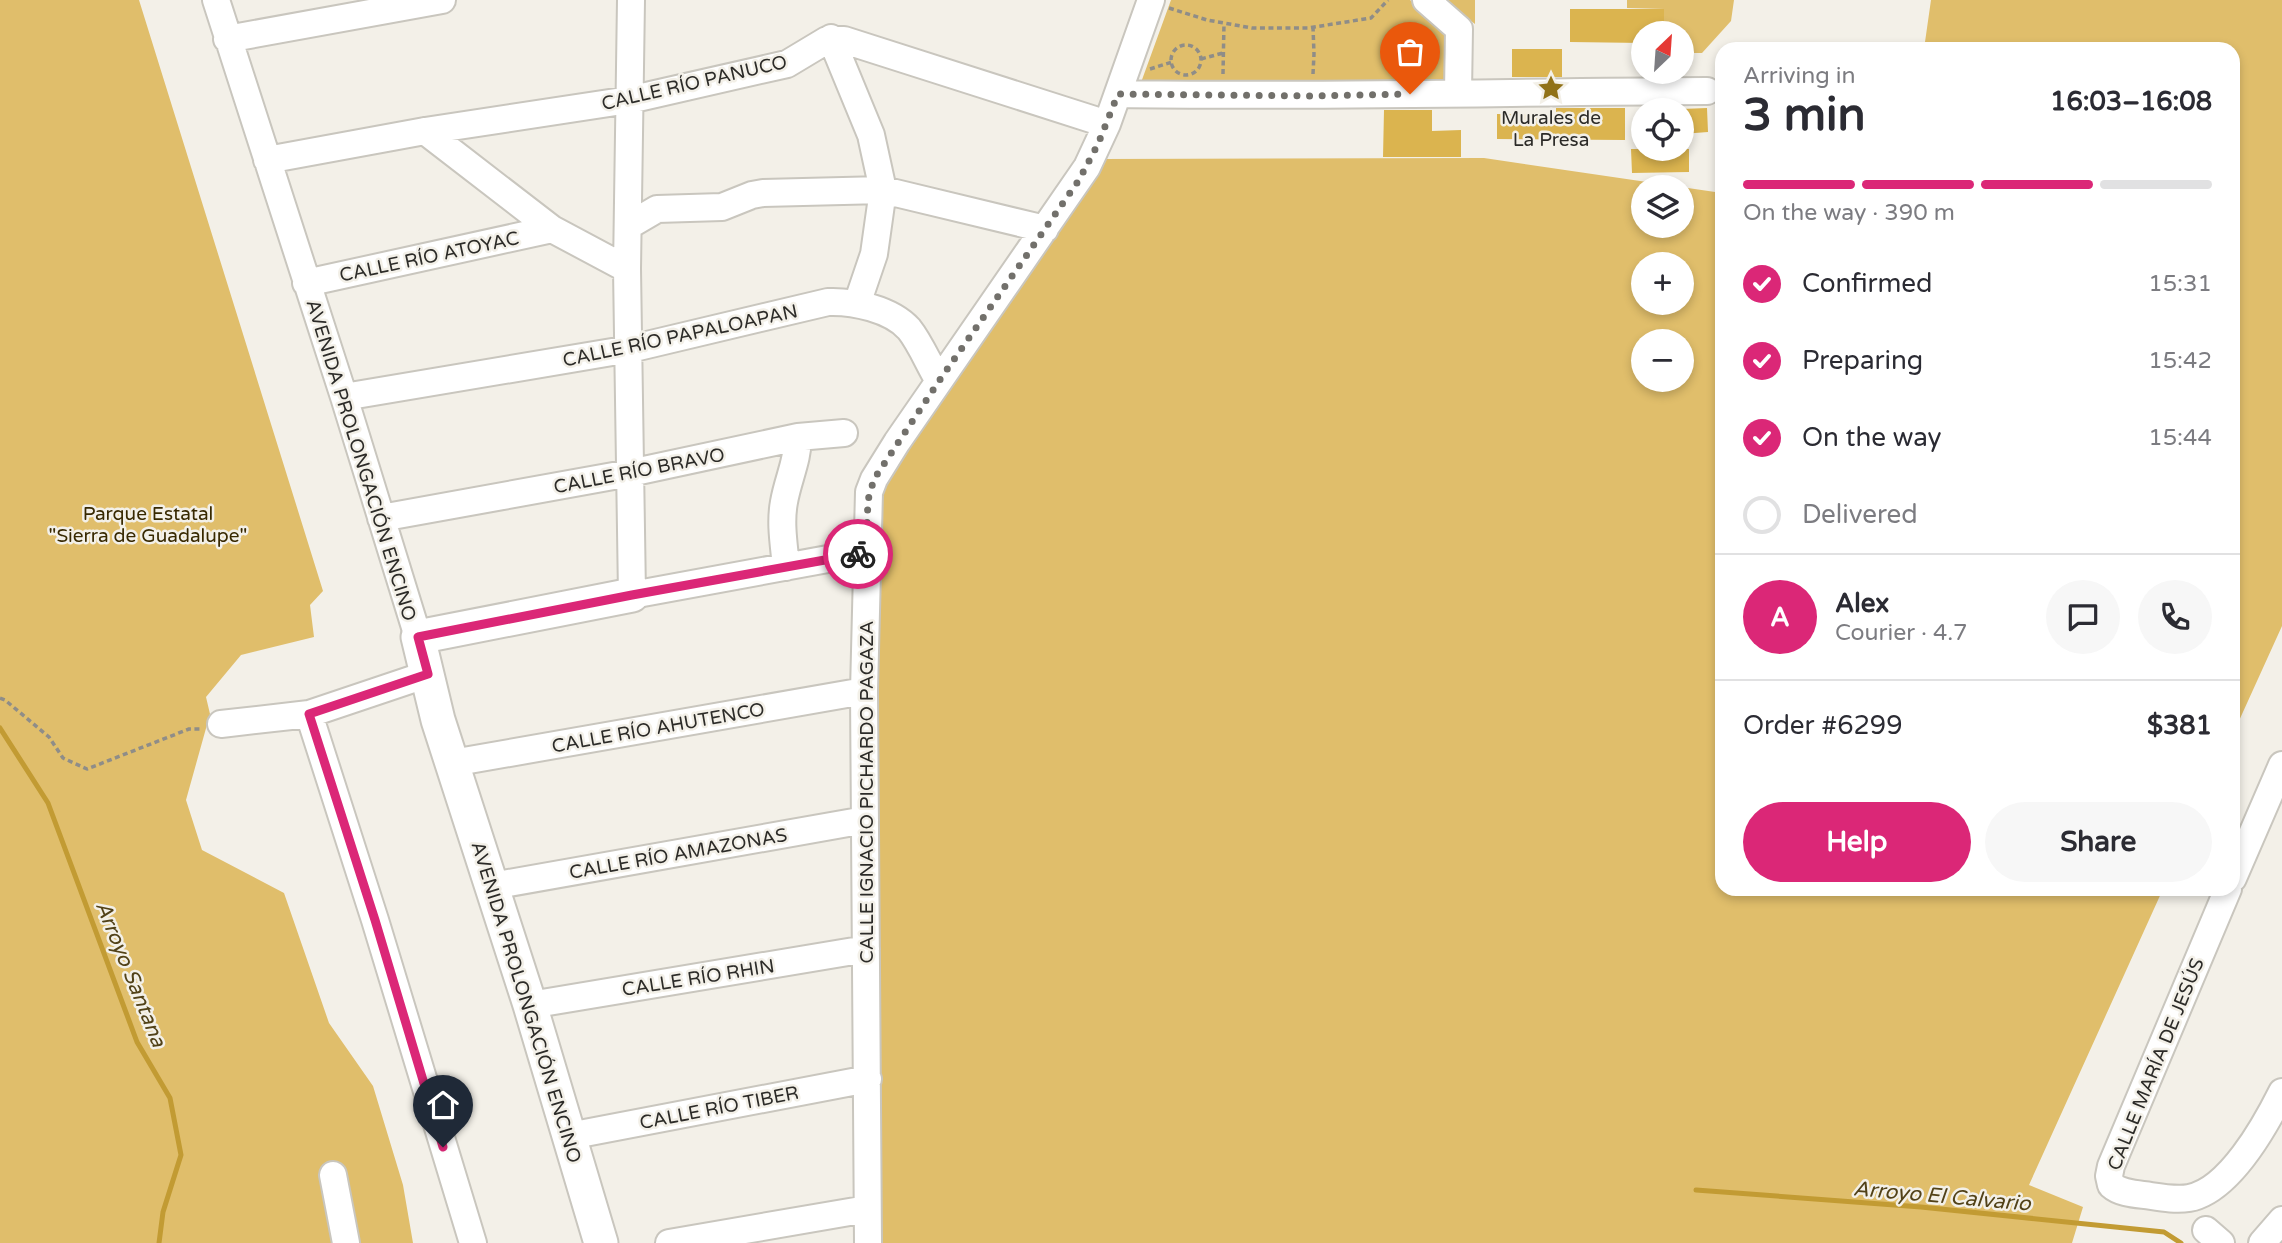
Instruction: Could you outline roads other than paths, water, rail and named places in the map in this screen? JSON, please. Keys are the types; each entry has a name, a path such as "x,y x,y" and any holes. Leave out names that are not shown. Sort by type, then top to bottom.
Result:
{"main road":[{"path":"418,637 632,595"},
{"name":"AVENIDA PROLONGACIÓN ENCINO","path":"418,637 439,720 530,1005 601,1243"}],"street":[{"name":"AVENIDA PROLONGACIÓN ENCINO","path":"216,0 418,637"},
{"path":"631,0 628,269 632,595 866,552"},
{"path":"1426,0 1459,29 1458,92"},
{"path":"228,39 426,1"},
{"name":"CALLE IGNACIO PICHARDO PAGAZA","path":"868,1243 864,691 868,500 874,479 1087,167 1107,124 1151,1"},
{"path":"831,38 1107,124"},
{"path":"831,38 871,135 883,190 874,254 857,304"},
{"name":"CALLE RÍO PANUCO","path":"267,160 425,131 629,100 787,64 831,38"},
{"path":"1118,94 1314,96 1458,92 1707,91"},
{"path":"425,131 552,229 628,269"},
{"path":"628,226 657,209 722,207 763,192 883,190 1045,229"},
{"name":"CALLE RÍO ATOYAC","path":"306,283 552,229"},
{"name":"CALLE RÍO PAPALOAPAN","path":"344,397 630,349 828,302 857,304 883,313 909,329 939,381"},
{"name":"CALLE RÍO BRAVO","path":"381,518 630,473 798,438 844,433"},
{"path":"786,567 782,520 798,453 798,438"},
{"path":"221,724 309,714 428,674"},
{"name":"CALLE RÍO AHUTENCO","path":"452,763 864,691"},
{"path":"309,714 375,920 472,1243"},
{"path":"2240,862 2282,765"},
{"name":"CALLE RÍO AMAZONAS","path":"492,886 865,820"},
{"name":"CALLE MARÍA DE JESÚS","path":"2225,896 2109,1181 2113,1188 2126,1193 2167,1199 2190,1198 2202,1194 2232,1170 2282,1092"},
{"name":"CALLE RÍO RHIN","path":"530,1005 866,949"},
{"name":"CALLE RÍO TIBER","path":"569,1136 868,1079"},
{"path":"333,1175 346,1243"},
{"path":"669,1243 867,1209"},
{"path":"2262,1243 2282,1220"}],"waterway":[{"name":"Arroyo Santana","path":"0,728 48,803 137,1042 170,1098 181,1155 163,1212 159,1243"},
{"name":"Arroyo El Calvario","path":"1696,1190 1921,1207 2164,1232 2181,1243"}],"place":[{"name":"Murales de La Presa","path":"1551,88"}],"park label":[{"name":"Parque Estatal \"Sierra de Guadalupe\"","path":"148,524"}]}
